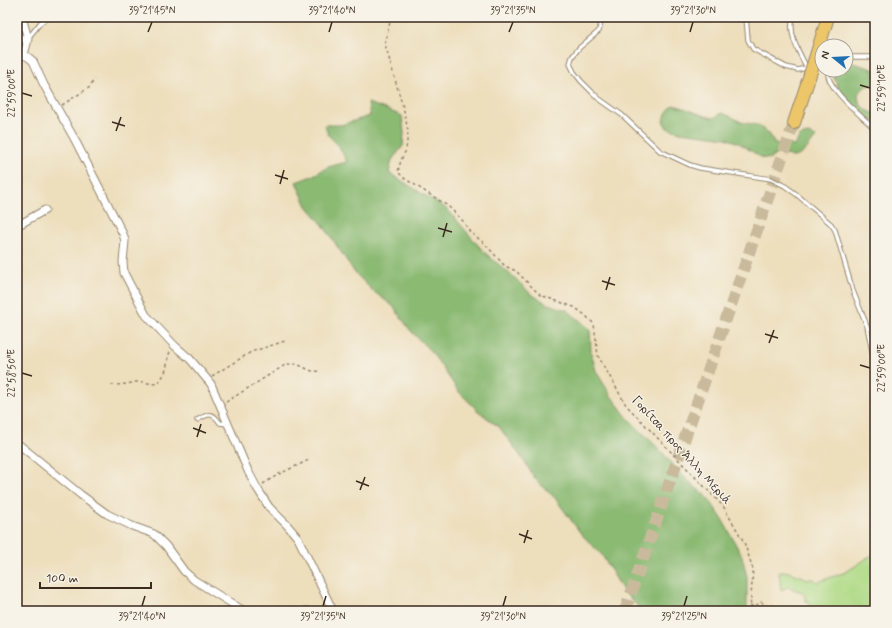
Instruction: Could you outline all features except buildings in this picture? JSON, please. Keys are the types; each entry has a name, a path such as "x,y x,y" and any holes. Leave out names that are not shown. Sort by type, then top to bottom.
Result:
{"main road":[{"path":"794,123 828,17"}],"street":[{"path":"22,17 27,41 24,55"},
{"path":"17,60 20,56 24,55 28,56 33,61 44,85 123,234 125,241 123,268 128,282 146,315 208,379 256,488 270,507 298,538 333,611"},
{"path":"17,226 46,210"},
{"path":"17,444 107,514 132,526 154,534 166,546 184,571 194,580 244,611"}],"lane":[{"path":"17,30 27,41 41,22 49,17"},
{"path":"602,17 599,31 580,48 570,60 572,68 598,98 622,115 660,151 700,168 771,179 796,194 831,224 838,238 853,291 867,326 872,351 875,381 875,407"},
{"path":"746,17 748,40 753,49 786,67 798,70 814,66"},
{"path":"793,17 793,36 798,52 807,68"},
{"path":"854,57 875,57"},
{"path":"828,78 840,96 875,129"},
{"path":"196,420 206,415 212,415 216,416 220,423 228,424"}],"path":[{"name":"Γορίτσα προς Άλλη Μεριά","path":"390,17 385,44 404,111 408,131 406,150 400,160 398,172 404,178 448,206 463,220 470,232 484,243 505,266 516,271 540,294 574,307 594,324 598,356 623,399 639,419 653,432 698,482 723,506 744,542 753,569 750,606"},
{"path":"57,108 90,88 94,79"},
{"path":"208,379 251,352 285,341"},
{"path":"111,385 138,382 150,384 156,383 162,378 168,362 169,353 175,346"},
{"path":"220,406 290,363 313,371 318,371"},
{"path":"256,488 279,474 309,460"},
{"path":"750,611 750,606 755,606 761,602 763,602 766,606 773,606"}],"green space":[{"path":"854,63 873,69 875,71 875,85 866,86 858,94 860,104 869,111 873,113 875,112 875,121 855,107 837,84 834,78 854,78"},
{"path":"368,103 402,116 404,133 403,146 392,160 389,173 447,209 484,252 531,294 548,304 567,310 590,329 591,352 596,371 611,396 627,417 688,481 708,498 721,517 742,556 747,577 747,611 642,611 624,592 602,555 582,535 555,498 536,480 500,428 477,410 459,392 433,354 410,330 393,306 373,291 355,273 323,225 307,206 296,182 312,176 328,167 347,162 339,146 328,135 325,125 341,125 370,116"},
{"path":"673,105 713,118 722,113 741,122 757,125 767,132 775,144 782,143 794,146 800,136 808,134 816,137 806,150 796,157 779,152 770,159 762,158 739,143 726,138 680,132 667,128 663,121 667,112"},
{"path":"875,553 875,611 803,611 810,609 810,603 806,601 802,592 788,587 781,590 779,573 783,571 808,579 813,579 818,582 846,572"}],"tunnel":[{"path":"625,611 794,123"}]}
